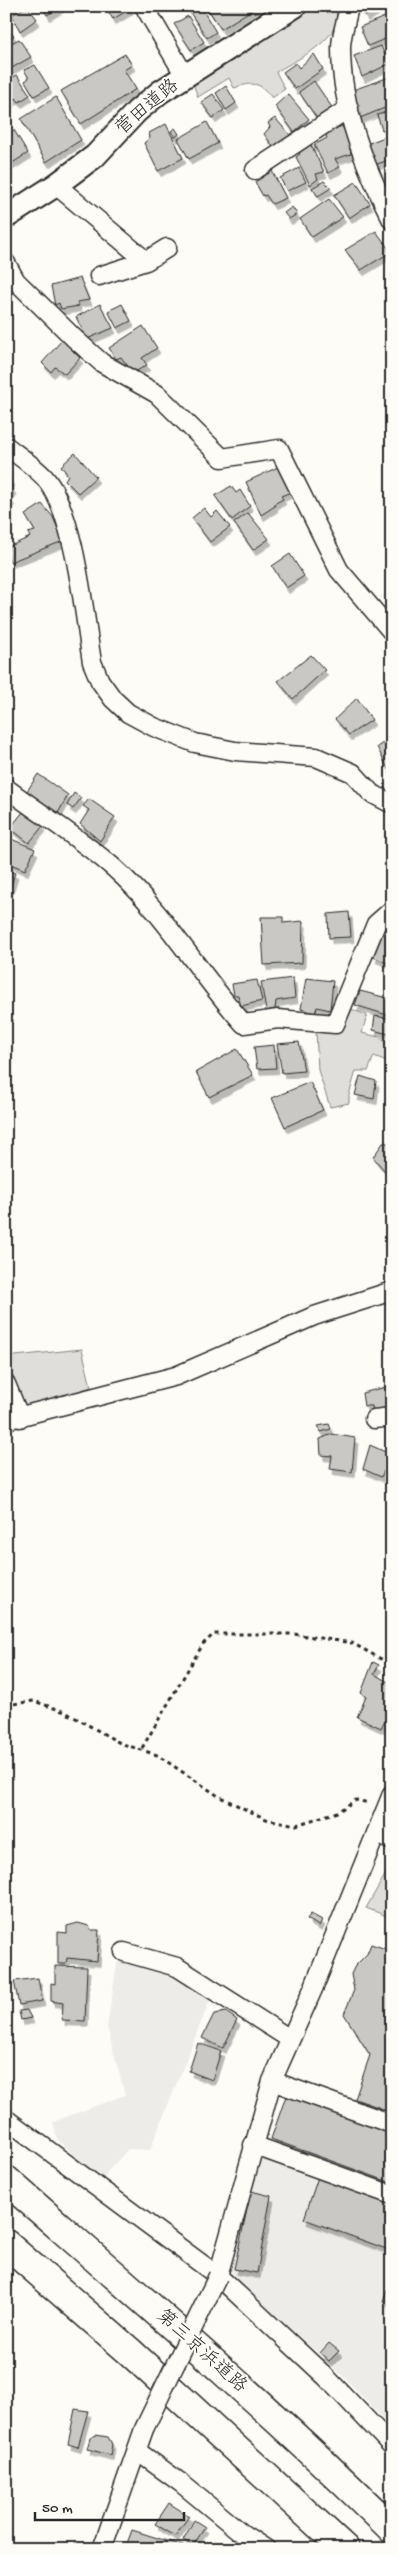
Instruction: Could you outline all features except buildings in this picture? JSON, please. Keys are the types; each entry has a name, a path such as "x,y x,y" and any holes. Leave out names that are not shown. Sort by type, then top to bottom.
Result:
{"highway":[{"name":"第三京浜道路","path":"6,2180 166,2321 392,2528"},
{"path":"6,2244 136,2358 345,2549"}],"street":[{"path":"144,6 185,76"},
{"name":"菅田道路","path":"6,216 56,186 95,156 137,111 185,76 295,6"},
{"path":"349,6 341,46 349,108 361,152 392,220"},
{"path":"255,170 349,108"},
{"path":"56,186 146,261"},
{"path":"99,276 146,261 167,248"},
{"path":"6,263 16,281 75,339 102,363 157,394 222,458 279,449 339,570 392,632"},
{"path":"6,446 44,477 56,495 70,536 92,662 100,680 113,699 123,708 154,727 195,743 235,751 316,757 353,773 371,792 388,802 392,801"},
{"path":"6,788 114,868 148,903 217,994 244,1024 278,1019 335,1024 376,924 392,910"},
{"path":"6,1384 13,1419 176,1376 314,1316 392,1291"},
{"path":"102,2549 144,2430 218,2276 272,2081 389,1801"},
{"path":"376,1833 392,1841"},
{"path":"124,1952 176,1967 290,2039"},
{"path":"272,2081 392,2124"},
{"path":"6,2119 218,2276 326,2377 392,2446"},
{"path":"253,2145 392,2195"},
{"path":"137,2451 181,2482 242,2534 266,2549"}],"path":[{"path":"142,1748 202,1644 214,1634 294,1634 352,1643 392,1665"},
{"path":"6,1705 34,1701 65,1712 120,1743 142,1748 157,1755 220,1797 266,1819 296,1826 337,1812 356,1800 389,1801"}],"shaded area":[{"path":"305,6 334,6 337,17 334,28 328,37 308,54 276,72 285,89 272,98 263,88 255,84 234,88 229,78 198,97 191,78"},
{"path":"348,1008 367,1015 362,1033 379,1037 392,1048 392,1063 374,1056 368,1071 356,1071 349,1095 349,1103 330,1107 318,1070 316,1031"},
{"path":"82,1349 91,1387 28,1407 6,1410 6,1357"},
{"path":"392,1863 392,1918 366,1908"},
{"path":"123,1954 176,1970 212,1995 150,2150 128,2149 106,2173 104,2185 57,2139 53,2122 125,2095 107,2027 117,1964"},
{"path":"266,2155 392,2201 392,2429 344,2377 237,2280 230,2270 257,2158"}]}
